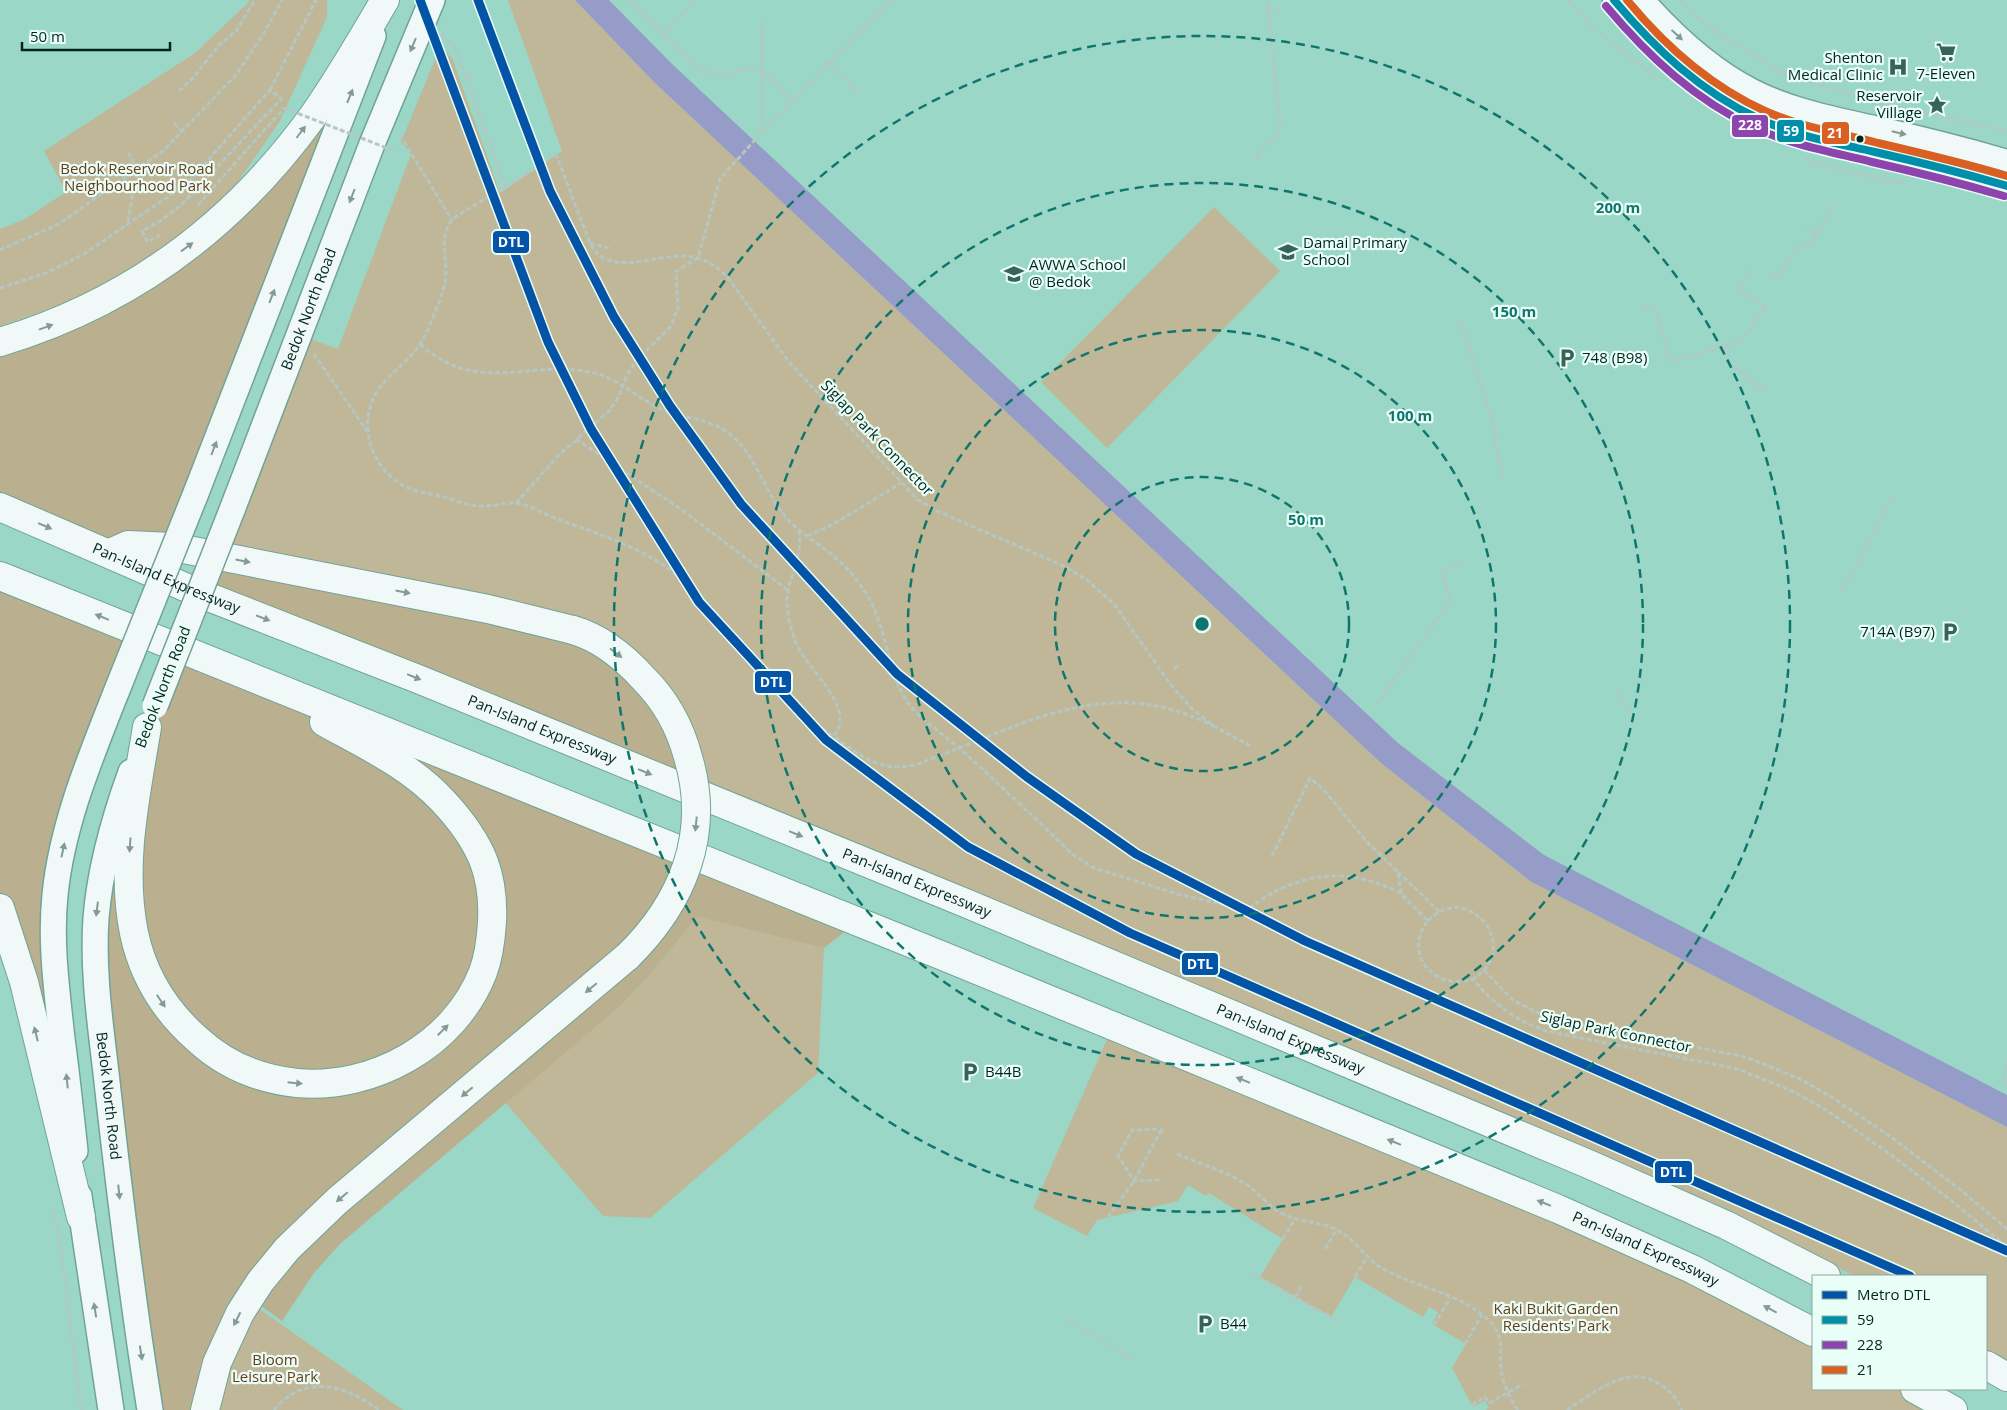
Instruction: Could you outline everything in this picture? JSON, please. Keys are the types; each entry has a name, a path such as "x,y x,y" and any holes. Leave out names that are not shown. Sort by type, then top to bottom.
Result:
{"highway":[{"path":"0,342 51,325 123,289 161,266 218,223 243,200 313,116 337,81 386,0"},
{"name":"Pan-Island Expressway","path":"0,507 201,594 427,683 964,902 1586,1162 1726,1225 1824,1275"},
{"path":"110,553 128,545 173,547 488,609 573,630 595,640 616,653 653,688 678,726 686,747 694,783 696,824 691,854 676,893 665,913 628,956 337,1201 287,1249 260,1282 240,1314 217,1363 204,1410"},
{"name":"Pan-Island Expressway","path":"0,576 943,956 1558,1209 1692,1269 1812,1331"},
{"path":"151,716 130,832 129,896 134,932 142,963 155,991 173,1017 200,1043 230,1064 258,1076 290,1082 325,1084 347,1081 390,1067 422,1048 444,1029 467,1002 487,962 492,896 485,865 478,849 466,829 449,808 416,776 228,668"},
{"path":"0,908 24,982 81,1217"},
{"path":"1987,1366 2007,1377"},
{"path":"1917,1390 1953,1410"}],"main road":[{"path":"111,1410 81,1217 56,982 54,904 58,874 70,821 95,748 196,493 386,0"},
{"name":"Bedok North Road","path":"150,1410 122,1213 97,984 96,919 108,847 122,798 151,716 372,144 432,0"},
{"path":"1643,0 1706,60 1754,91 1784,104 1818,114 1958,146 2007,161"},
{"path":"1616,5 1663,53 1704,88 1747,113 1778,127 1812,138 1952,170 2007,186"}],"path":[{"path":"178,91 206,62 218,46 236,31 255,0"},
{"path":"0,250 57,224 163,151 235,76 264,33 282,0"},
{"path":"0,288 46,273 84,254 188,183 270,90 316,0"},
{"path":"630,0 692,62 708,72 722,75 752,68 762,70 792,101"},
{"path":"663,34 696,0"},
{"path":"516,503 554,460 609,411 619,396 637,360 671,326 678,308 676,272 698,258 720,179 729,166 828,62 892,0"},
{"path":"1260,160 1255,156 1281,130 1267,0"},
{"path":"1680,0 1686,8 1716,32 1781,74 1869,100 2007,131"},
{"path":"1268,10 1278,9"},
{"path":"761,133 762,20"},
{"path":"440,31 456,50 504,186 448,224 445,233 445,282 420,344 386,379 370,407 368,433 370,444 379,463 390,475 407,487 479,506 516,503 628,545 662,564 706,602 765,678 785,700 870,761 894,767 915,765 1038,716 1076,706 1095,704 1153,706 1190,716 1215,727"},
{"path":"828,62 858,92"},
{"path":"466,77 472,74"},
{"path":"163,234 148,242 142,231 162,220 184,202 281,99 270,90"},
{"path":"193,211 284,108 397,152"},
{"path":"174,123 182,132"},
{"path":"397,131 452,220"},
{"path":"128,152 137,169 128,223"},
{"name":"Siglap Park Connector","path":"504,186 556,154 590,243 599,255 611,261 633,262 675,256 698,258 711,263 725,275 788,361 918,500 927,507 1066,567 1092,583 1114,604 1180,697 1215,727 1253,747"},
{"path":"1766,272 1779,279 1795,248 1812,243 1833,205"},
{"path":"1806,229 1816,235"},
{"path":"590,243 609,248"},
{"path":"1643,309 1654,305 1671,362 1742,341 1766,306 1740,290 1751,270"},
{"path":"1460,319 1497,435 1493,436 1503,478"},
{"path":"300,333 368,433"},
{"path":"420,344 438,359 464,370 485,373 571,370 605,376 662,409 703,420 730,434 750,456 784,516 799,530 835,557 860,583 877,615 904,696 916,713 958,747 1072,854 1094,868 1177,894 1247,910 1267,895 1286,886 1326,876 1347,876 1368,880 1400,894 1428,921"},
{"path":"1725,346 1729,364 1767,391"},
{"path":"576,439 685,512 789,591"},
{"path":"807,536 832,525 902,483"},
{"path":"1841,592 1895,493"},
{"path":"799,530 799,555 789,591 788,610 796,642 805,659 829,692 840,716 840,725 834,736"},
{"path":"1376,706 1450,600 1442,570 1464,564"},
{"path":"1174,668 1180,663"},
{"path":"1615,688 1631,715"},
{"path":"1272,856 1310,778 1323,789 1366,840 1440,912"},
{"path":"1398,872 1400,894"},
{"path":"1451,908 1473,912 1485,922 1491,933 1493,945 1491,958 1484,970 1473,979 1464,982 1449,982 1435,976 1422,960 1419,945 1420,936 1428,921 1440,912 1451,908"},
{"path":"1484,970 1513,1000 1538,1013 1592,1027 1746,1057 1800,1079 1830,1096 1891,1137 1955,1185 2007,1229"},
{"name":"Siglap Park Connector","path":"1473,979 1488,997 1503,1010 1536,1028 1738,1068 1792,1091 1822,1108 1883,1149 1952,1201 2007,1247"},
{"path":"2007,1063 2004,1076 2007,1087"},
{"path":"1108,1218 1134,1181 1162,1130 1132,1130 1118,1156 1134,1181"},
{"path":"1177,1154 1246,1184 1270,1207 1295,1219 1317,1222 1337,1230 1351,1239 1367,1257 1388,1272 1450,1298 1482,1315 1492,1324 1500,1338 1502,1348 1501,1369 1507,1393 1518,1410"},
{"path":"1134,1181 1163,1180"},
{"path":"52,1203 60,1242 82,1410"},
{"path":"1283,1239 1295,1219"},
{"path":"1325,1249 1337,1230"},
{"path":"1355,1278 1367,1257"},
{"path":"1252,1273 1338,1321"},
{"path":"1295,1297 1302,1286"},
{"path":"1434,1325 1450,1298"},
{"path":"1466,1344 1482,1315"},
{"path":"1069,1320 1134,1360"},
{"path":"1567,1410 1616,1381 1637,1376 1652,1380 1668,1390 1682,1410"},
{"path":"1472,1405 1486,1397 1489,1403 1523,1384"},
{"path":"274,1410 290,1394 303,1388 317,1386 326,1386 359,1397 379,1410"}],"green space":[{"name":"Bedok Reservoir Road Neighbourhood Park","path":"249,0 327,0 327,17 280,121 220,208 109,288 0,326 0,229 25,219 66,192 44,151 195,53"},
{"path":"508,0 575,0 654,82 1381,763 1530,881 2007,1127 2007,1364 1987,1353 1987,1275 1852,1275 1734,1212 1616,1160 702,784 221,548 302,336 338,349 411,154 401,142 441,45 453,60 500,193 562,151"},
{"path":"1214,207 1280,271 1107,448 1041,382"},
{"path":"697,917 824,948 818,1073 650,1218 603,1216 505,1102 619,1007 648,977"},
{"name":"Kaki Bukit Garden Residents' Park","path":"1111,1030 1557,1217 1812,1339 1812,1390 1905,1390 1941,1410 1485,1410 1489,1408 1485,1401 1473,1407 1452,1368 1466,1344 1432,1324 1438,1312 1429,1307 1423,1317 1355,1277 1331,1317 1260,1277 1283,1239 1209,1193 1206,1196 1188,1185 1178,1201 1097,1220 1087,1236 1033,1208"},
{"name":"Bloom Leisure Park","path":"258,1308 403,1410 219,1410 229,1367"}],"shaded area":[{"path":"313,116 337,126 173,547 128,545 0,506 0,342 131,285"},
{"path":"217,556 488,609 636,670 692,791 201,594"},
{"path":"0,576 140,632 58,874 68,1082 0,908"},
{"path":"178,648 857,922 824,948 697,917 648,977 619,1007 340,1244 314,1273 282,1321 250,1298 205,1410 150,1410 96,919"}],"water":[{"path":"575,0 609,0 671,63 1398,743 1544,855 2007,1095 2007,1127 1530,881 1381,763 654,82"}],"metro line":[{"name":"DTL","path":"420,0 548,342 591,429 699,602 826,740 968,847 1130,933 1908,1275"},
{"name":"DTL","path":"478,0 550,191 614,317 670,406 741,504 897,674 1027,777 1136,854 1305,941 2007,1251"}],"transit line":[{"name":"59","path":"1614,0 1680,68 1718,96 1759,119 1787,130 1816,138 2007,186"},
{"name":"21","path":"1627,0 1673,49 1707,77 1726,90 1765,111 1807,126 1942,158 2007,176"},
{"name":"228","path":"1606,6 1639,42 1674,75 1712,104 1755,128 1812,148 2004,196"}],"place":[{"name":"7-Eleven","path":"1946,52"},
{"name":"Shenton Medical Clinic","path":"1898,67"},
{"name":"Reservoir Village","path":"1937,105"},
{"name":"Damai Primary School","path":"1288,252"},
{"name":"AWWA School @ Bedok","path":"1014,274"},
{"name":"748 (B98)","path":"1567,358"},
{"name":"714A (B97)","path":"1950,632"},
{"name":"B44B","path":"970,1072"},
{"name":"B44","path":"1205,1324"}]}
